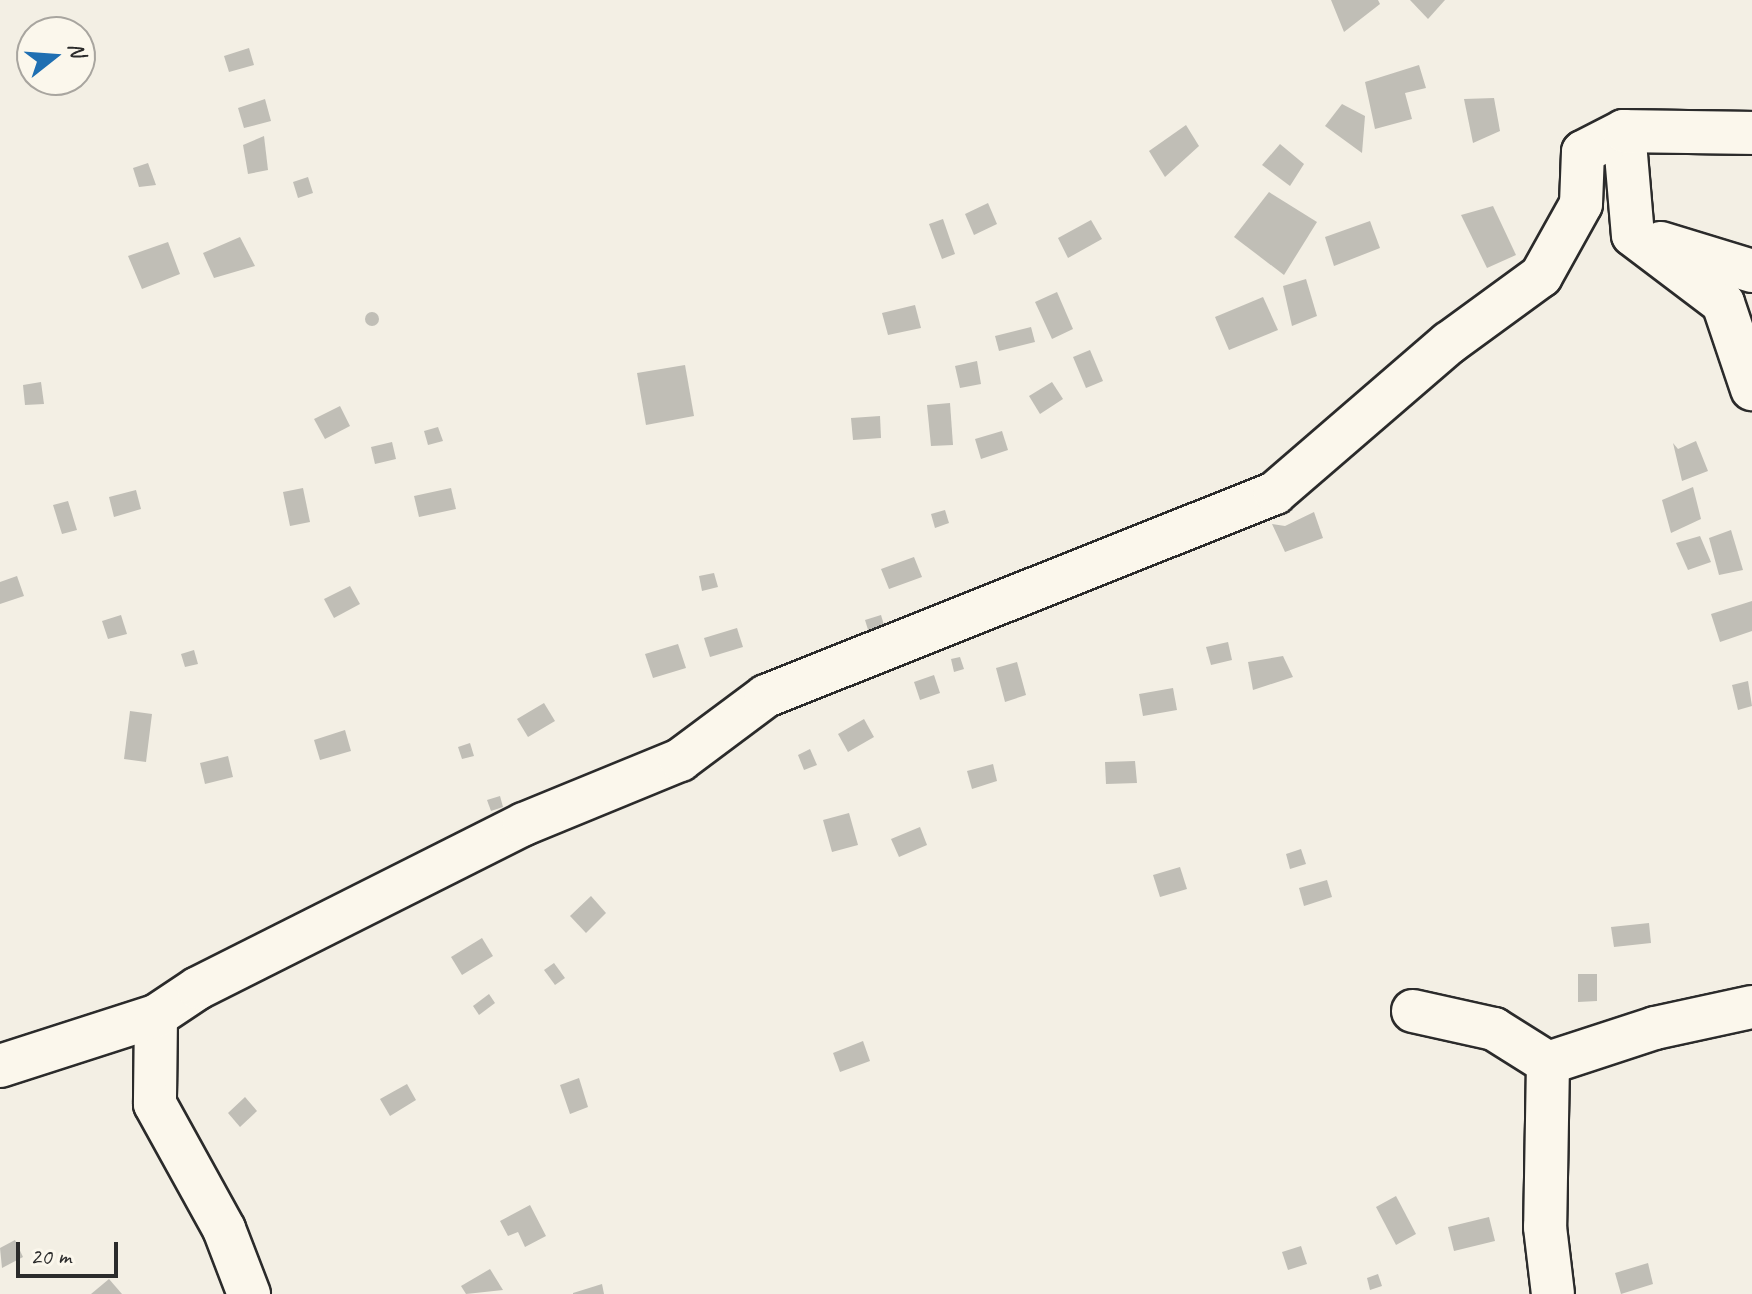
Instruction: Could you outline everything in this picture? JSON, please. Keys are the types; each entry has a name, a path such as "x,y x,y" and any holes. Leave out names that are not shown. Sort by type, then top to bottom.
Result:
{"street":[{"path":"0,1066 156,1016 198,988 524,824 680,760 766,696 1275,493 1449,343 1541,276 1581,204 1583,152 1624,131 1752,133"},
{"path":"1624,131 1633,235 1723,303 1752,389"},
{"path":"1633,235 1752,271"},
{"path":"1548,1063 1655,1028 1752,1007"},
{"path":"1413,1011 1494,1029 1548,1063"},
{"path":"156,1016 155,1104 224,1229 249,1294"},
{"path":"1548,1063 1545,1227 1553,1294"}],"building":[{"path":"1331,0 1378,0 1380,4 1344,32"},
{"path":"1410,0 1445,0 1428,19"},
{"path":"249,48 254,65 229,72 224,56"},
{"path":"1419,65 1426,88 1405,93 1412,119 1375,129 1365,82"},
{"path":"1494,98 1500,131 1473,143 1464,99"},
{"path":"265,99 271,121 244,128 238,108"},
{"path":"1342,104 1365,116 1362,153 1325,126"},
{"path":"1186,125 1199,146 1165,177 1149,151"},
{"path":"264,136 268,170 248,174 243,145"},
{"path":"1280,144 1304,164 1290,186 1262,165"},
{"path":"148,163 156,185 139,187 133,168"},
{"path":"308,177 313,193 298,198 293,182"},
{"path":"1269,192 1317,222 1284,275 1234,237"},
{"path":"988,203 997,224 974,235 965,214"},
{"path":"1493,206 1516,255 1487,268 1461,215"},
{"path":"943,219 955,254 942,259 929,224"},
{"path":"1091,220 1102,239 1068,258 1058,238"},
{"path":"1370,221 1380,248 1334,266 1325,237"},
{"path":"240,237 255,266 214,278 203,253"},
{"path":"168,242 180,274 142,289 128,256"},
{"path":"1306,279 1317,316 1292,326 1283,286"},
{"path":"1057,292 1073,329 1052,339 1035,302"},
{"path":"1263,297 1278,330 1229,350 1215,317"},
{"path":"915,305 921,328 888,335 882,313"},
{"path":"372,312 379,319 372,326 365,319"},
{"path":"1031,327 1035,342 999,351 995,336"},
{"path":"1090,350 1103,381 1086,388 1073,357"},
{"path":"977,361 981,384 960,388 955,366"},
{"path":"685,365 694,416 646,425 637,373"},
{"path":"41,382 44,404 25,405 23,385"},
{"path":"1052,382 1063,399 1040,414 1029,396"},
{"path":"950,403 953,445 931,446 927,405"},
{"path":"340,406 350,426 325,439 314,419"},
{"path":"880,416 881,438 853,440 851,418"},
{"path":"438,427 443,441 428,445 424,431"},
{"path":"1002,431 1008,450 981,459 975,439"},
{"path":"1696,441 1708,471 1682,481 1673,443 1678,449"},
{"path":"392,442 396,459 375,464 371,447"},
{"path":"1693,487 1701,519 1671,533 1662,500"},
{"path":"303,488 310,522 290,526 283,492"},
{"path":"451,488 456,509 419,517 414,496"},
{"path":"136,490 141,509 114,517 109,497"},
{"path":"68,501 77,530 62,534 53,505"},
{"path":"945,510 949,523 935,528 931,514"},
{"path":"1314,512 1323,538 1285,552 1272,524 1285,526"},
{"path":"1731,530 1743,570 1719,575 1709,538"},
{"path":"1700,536 1711,562 1688,570 1676,543"},
{"path":"914,557 922,577 889,589 881,569"},
{"path":"714,573 718,587 702,591 699,576"},
{"path":"17,576 24,596 0,604 0,582"},
{"path":"350,586 360,604 334,618 324,599"},
{"path":"1752,601 1752,631 1720,642 1711,614"},
{"path":"121,615 127,634 108,639 102,621"},
{"path":"881,615 886,632 870,636 865,620"},
{"path":"737,628 743,647 710,657 704,638"},
{"path":"1228,642 1232,660 1211,665 1206,647"},
{"path":"678,644 686,668 653,678 645,654"},
{"path":"194,650 198,664 185,667 181,654"},
{"path":"1283,656 1293,677 1253,690 1248,662"},
{"path":"960,657 964,669 954,672 951,659"},
{"path":"1017,662 1026,695 1005,702 996,668"},
{"path":"934,675 940,693 920,700 914,682"},
{"path":"1748,681 1752,706 1738,710 1732,685"},
{"path":"1173,688 1177,710 1143,716 1139,694"},
{"path":"544,703 555,721 528,737 517,719"},
{"path":"130,711 152,714 146,762 124,759"},
{"path":"864,719 874,737 848,752 838,734"},
{"path":"345,730 351,751 320,760 314,740"},
{"path":"470,743 474,756 462,759 458,747"},
{"path":"810,749 817,765 804,770 798,755"},
{"path":"228,756 233,777 205,784 200,763"},
{"path":"1135,761 1137,783 1106,784 1105,762"},
{"path":"993,764 997,781 972,789 967,771"},
{"path":"500,796 503,807 491,811 487,800"},
{"path":"849,813 858,845 832,852 823,820"},
{"path":"920,827 927,845 899,857 891,839"},
{"path":"1301,849 1306,864 1290,869 1286,854"},
{"path":"1180,867 1187,889 1160,897 1153,875"},
{"path":"1327,880 1332,897 1304,906 1299,888"},
{"path":"591,896 606,913 586,933 570,916"},
{"path":"1649,923 1651,943 1614,947 1611,927"},
{"path":"482,938 493,956 462,975 451,957"},
{"path":"554,963 565,978 555,985 544,970"},
{"path":"1578,974 1597,974 1597,1001 1578,1002"},
{"path":"489,994 495,1003 479,1015 473,1006"},
{"path":"863,1041 870,1061 840,1072 833,1053"},
{"path":"579,1078 588,1107 570,1114 560,1085"},
{"path":"407,1084 416,1100 390,1116 380,1099"},
{"path":"245,1097 257,1111 240,1127 228,1113"},
{"path":"1396,1196 1416,1234 1396,1245 1376,1207"},
{"path":"530,1205 546,1236 525,1247 518,1232 508,1236 500,1221"},
{"path":"1489,1217 1495,1241 1454,1251 1448,1227"},
{"path":"15,1240 23,1257 2,1268 0,1248"},
{"path":"1301,1246 1307,1264 1288,1270 1282,1252"},
{"path":"1648,1263 1653,1284 1621,1294 1615,1273"},
{"path":"490,1269 503,1290 466,1294 461,1286"},
{"path":"1378,1274 1382,1286 1370,1290 1367,1278"},
{"path":"109,1279 122,1294 91,1294"},
{"path":"602,1284 604,1294 573,1294 573,1293"}]}
